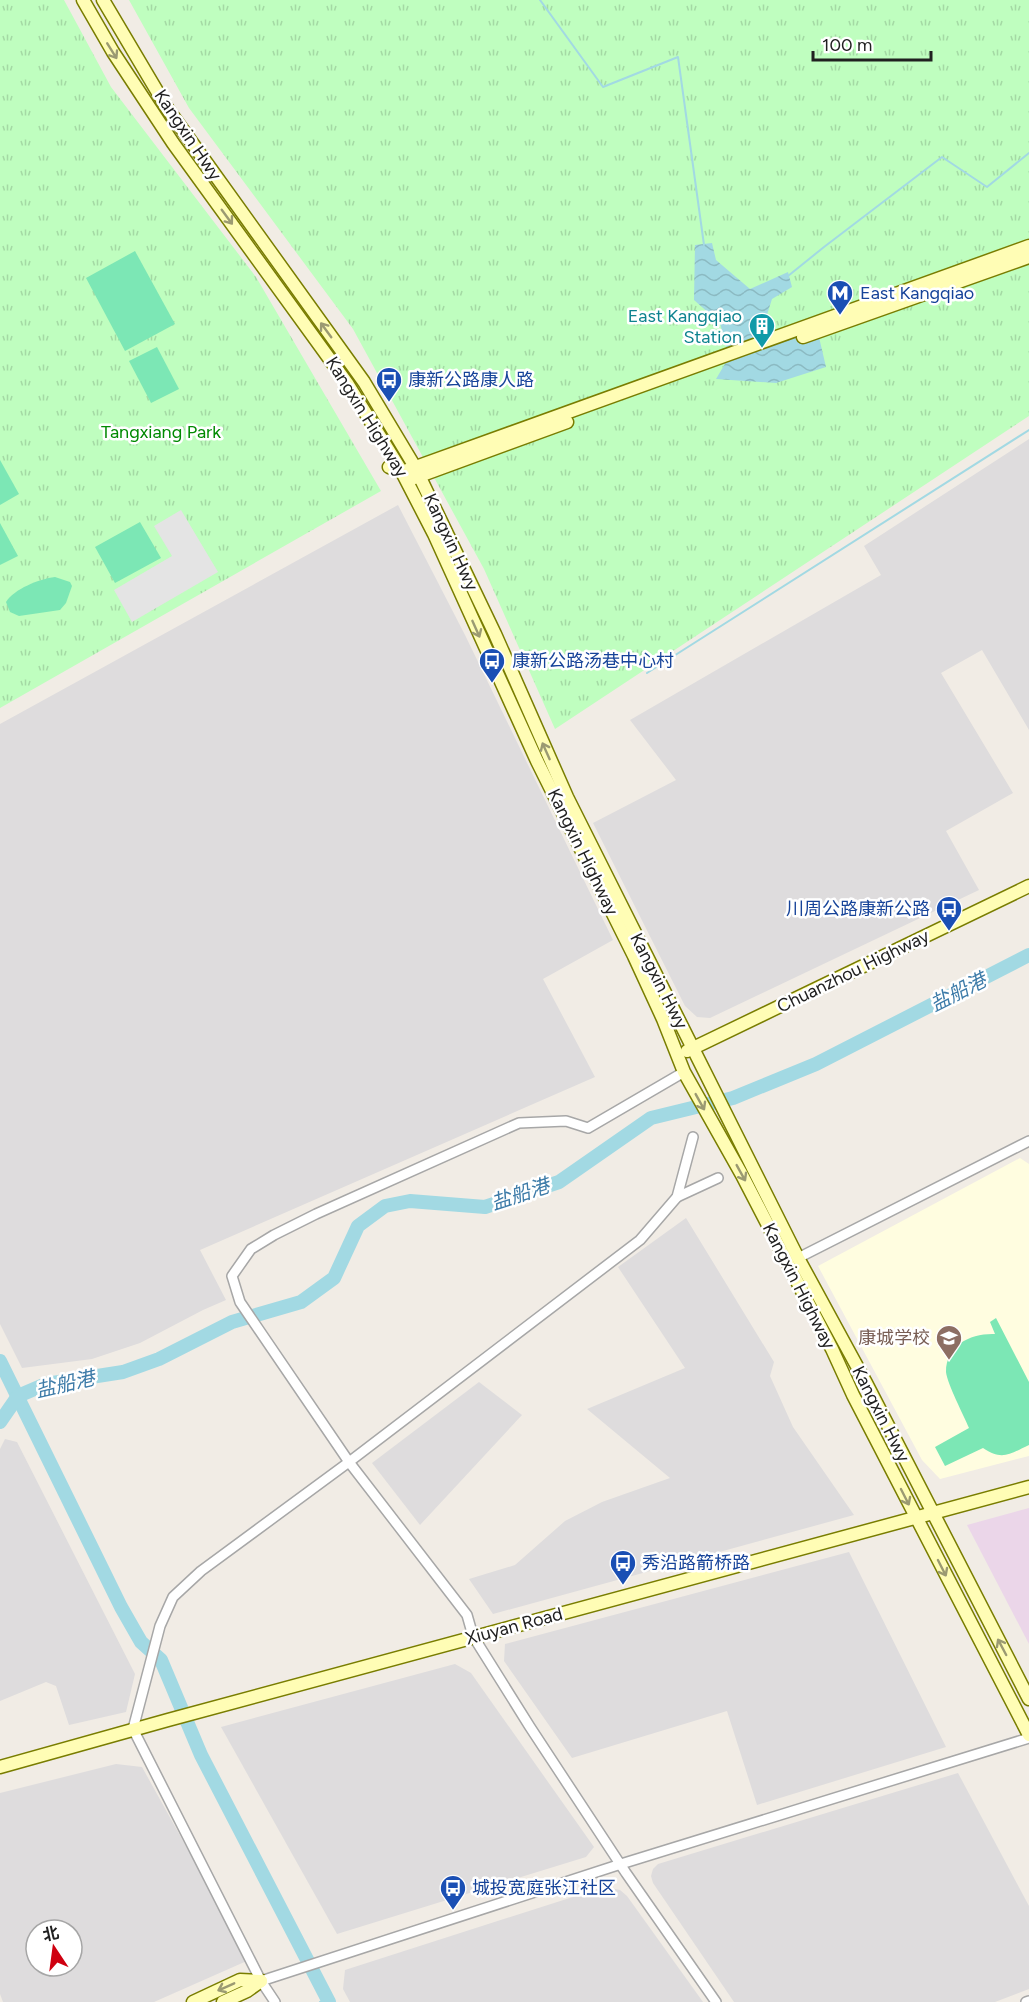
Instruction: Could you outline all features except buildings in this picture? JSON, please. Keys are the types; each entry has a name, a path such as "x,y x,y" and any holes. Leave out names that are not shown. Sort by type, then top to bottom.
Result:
{"main road":[{"name":"Kangxin Highway","path":"83,0 112,52 173,144 347,383 405,476 430,525 537,761 634,956 686,1077 742,1175 1029,1737"},
{"name":"Kangxin Hwy","path":"103,0 167,108 364,382 418,471 495,634 567,797 798,1258 1029,1699"},
{"path":"389,467 405,476 1029,246"},
{"path":"418,471 1029,257"},
{"name":"Chuanzhou Highway","path":"677,1056 1029,886"},
{"name":"Xiuyan Road","path":"0,1767 1029,1486"},
{"path":"193,2002 240,1980 261,1981"},
{"path":"223,2002 247,1991 261,1981"}],"street":[{"path":"686,1077 588,1128 566,1121 519,1123 274,1235 251,1249 232,1276 240,1302 349,1462 467,1615 474,1636 530,1727 716,2002"},
{"path":"677,1197 693,1137"},
{"path":"798,1258 1029,1141"},
{"path":"275,2002 261,1981 133,1729 160,1626 173,1597 201,1571 349,1462 640,1240 677,1197 718,1178"},
{"path":"261,1981 621,1864 1029,1737"}],"shaded area":[{"path":"1029,439 1029,730 982,650 941,673 1013,793 946,831 979,890 710,1018 697,1017 685,1006 593,823 676,780 630,720 881,575 864,546"},
{"path":"398,505 465,635 613,940 543,979 595,1077 200,1250 226,1300 140,1343 92,1359 22,1368 0,1324 0,724"},
{"path":"181,510 218,572 132,622 114,590 172,556 154,526"},
{"name":"康城学校","path":"1020,1158 1029,1164 1029,1456 940,1479 922,1460 818,1266"},
{"path":"686,1218 774,1362 770,1376 793,1427 854,1515 493,1614 469,1579 515,1565 565,1521 602,1502 670,1478 587,1409 685,1368 618,1267"},
{"path":"479,1382 522,1415 420,1525 372,1463"},
{"path":"5,1439 17,1442 135,1674 126,1712 69,1725 56,1686 46,1682 0,1701 0,1449"},
{"path":"1029,1508 1029,1644 967,1525"},
{"path":"849,1552 946,1747 757,1805 727,1711 572,1758 504,1661 505,1644"},
{"path":"455,1664 471,1673 594,1847 586,1857 337,1934 221,1727"},
{"path":"116,1764 142,1767 249,1960 154,2002 3,2002 0,1994 0,1793"},
{"path":"958,1773 1029,1906 1029,1989 995,2002 734,2002 653,1883 651,1876 658,1864"},
{"name":"城投宽庭张江社区","path":"604,1887 620,1890 627,1896 703,2002 350,2002 343,1989 345,1970"}],"green space":[{"name":"Tangxiang Park","path":"0,0 64,0 111,87 256,277 381,491 0,708"},
{"path":"129,0 1029,0 1029,416 555,729 484,569 353,329 189,108"},
{"path":"135,251 175,324 125,351 86,278"},
{"path":"157,347 179,389 151,403 129,361"},
{"path":"0,460 19,494 0,505"},
{"path":"140,522 161,558 115,583 95,547"},
{"path":"0,523 18,556 0,565"},
{"path":"55,577 70,582 72,586 66,603 60,610 19,616 10,612 6,602 15,593 35,582"},
{"path":"996,1318 1029,1382 1029,1445 1006,1455 996,1454 983,1448 945,1466 935,1447 969,1428 947,1377 947,1363 950,1355 961,1342 977,1336 995,1334 990,1322"}],"water":[{"path":"712,243 716,260 750,289 788,272 792,287 772,299 764,324 779,338 805,336 815,320 826,367 776,383 716,379 729,357 720,323 694,300 695,245"}],"waterway":[{"path":"540,0 603,87 678,57 704,245"},
{"path":"788,276 942,157 987,187 1029,153"},
{"path":"647,673 1029,430"},
{"name":"盐船港","path":"0,1422 18,1396 46,1384 123,1372 159,1359 232,1322 301,1302 334,1278 358,1226 385,1206 410,1201 485,1207 559,1182 651,1118 733,1098 816,1064 1029,955"},
{"path":"0,1361 121,1607 141,1642 161,1660 201,1755 329,2002"},
{"path":"320,2002 327,1999"}],"place":[{"name":"East Kangqiao","path":"840,316"},
{"name":"East Kangqiao Station","path":"762,349"},
{"name":"康新公路康人路","path":"389,403"},
{"name":"康新公路汤巷中心村","path":"492,684"},
{"name":"川周公路康新公路","path":"949,932"},
{"name":"康城学校","path":"949,1361"},
{"name":"秀沿路箭桥路","path":"623,1586"},
{"name":"城投宽庭张江社区","path":"453,1911"}]}
